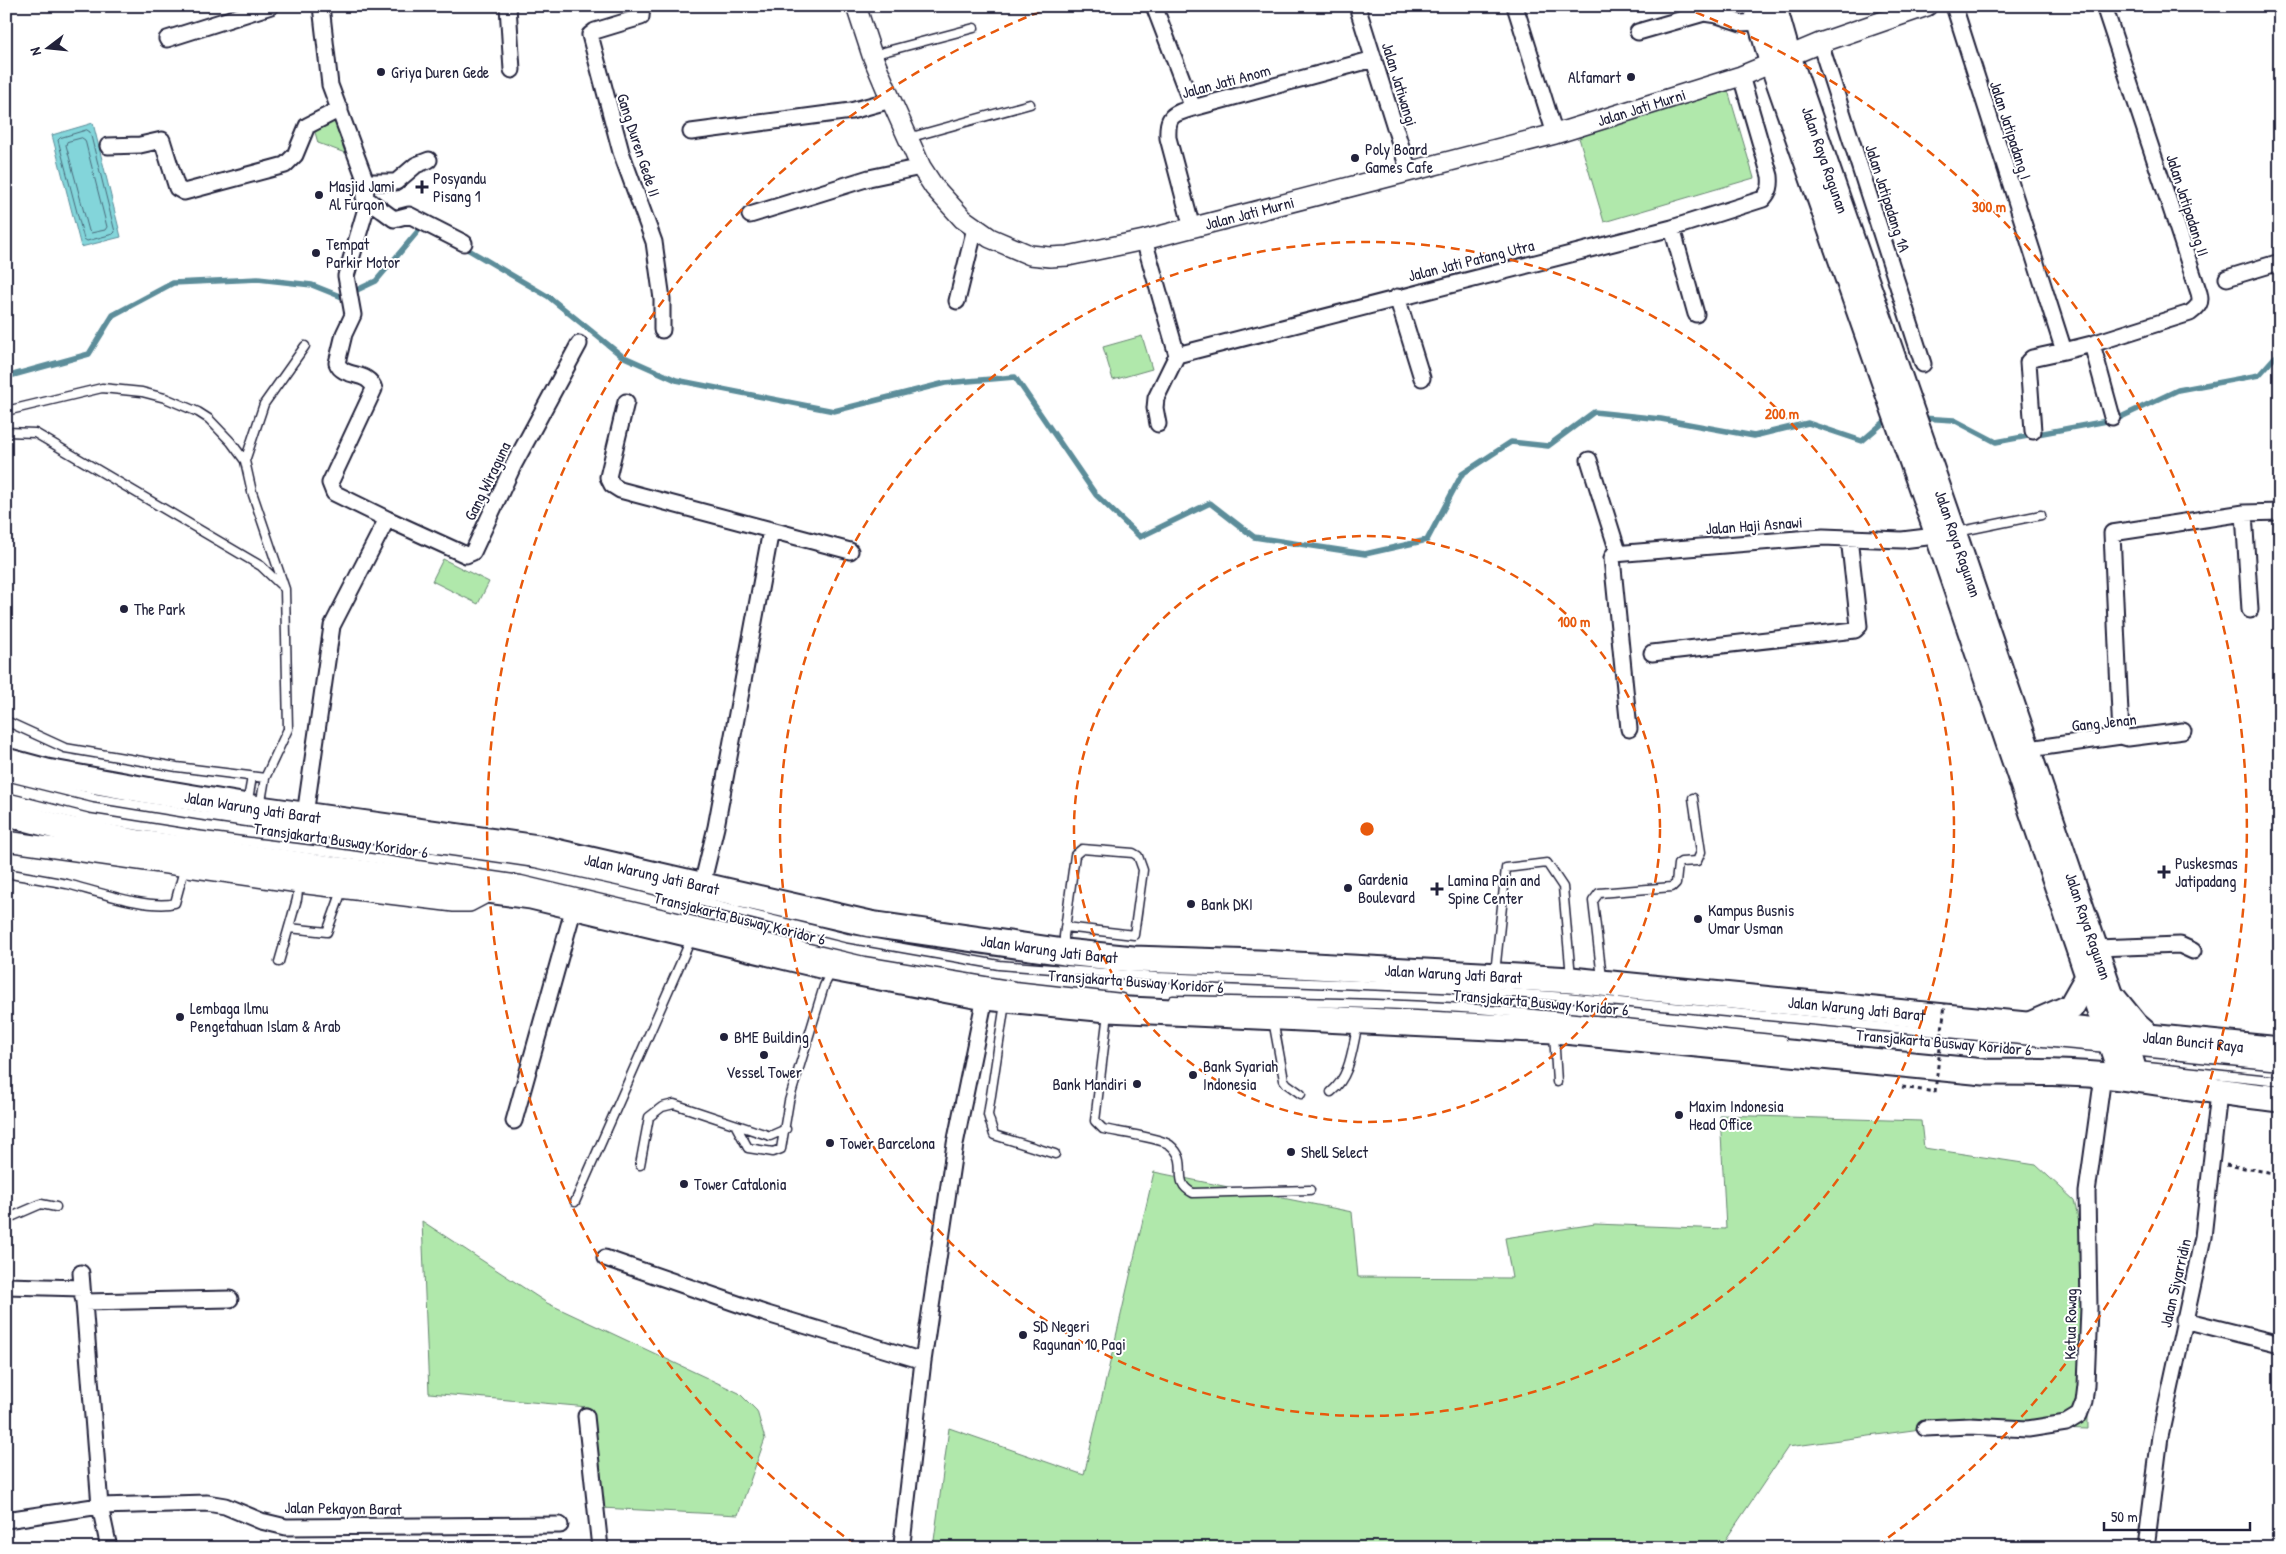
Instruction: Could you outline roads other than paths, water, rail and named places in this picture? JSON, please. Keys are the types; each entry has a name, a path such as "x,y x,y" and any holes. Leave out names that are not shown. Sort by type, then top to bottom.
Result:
{"main road":[{"name":"Jalan Raya Ragunan","path":"1763,12 1984,645 2088,977 2119,1060"},
{"name":"Jalan Raya Ragunan","path":"1984,645 2029,749 2113,998 2119,1060"},
{"name":"Jalan Warung Jati Barat","path":"6,761 46,772 253,808 538,848 870,924 1064,952 1134,948 1258,962 1602,982 2029,1025 2119,1060"},
{"path":"6,814 70,830 139,843 488,892 531,896 833,968 995,998 1119,1003 1272,1016 1554,1030 1984,1072 2119,1060 2219,1093 2280,1099"},
{"path":"2029,1025 2071,1007 2088,977"},
{"path":"2113,998 2134,1025 2150,1038"},
{"name":"Jalan Buncit Raya","path":"2119,1060 2150,1038 2280,1050"}],"street":[{"path":"167,39 271,6"},
{"path":"321,6 330,85 340,109 365,189 394,219 409,215 464,243"},
{"path":"508,6 512,70"},
{"name":"Gang Duren Gede II","path":"642,6 641,17 595,31 590,35 621,152 654,242 662,300 662,330"},
{"name":"Jalan Jati Murni","path":"856,6 872,55 921,167 944,200 975,228 1016,250 1030,255 1050,257 1068,256 1144,240 1555,134 1741,76 1820,43 1927,6"},
{"path":"1154,6 1193,108"},
{"name":"Jalan Jatiwangi","path":"1357,6 1409,172"},
{"path":"1515,6 1555,134"},
{"name":"Jalan Jatipadang I","path":"1954,6 2064,350"},
{"name":"Jalan Jatipadang II","path":"2092,344 2190,313 2199,306 2201,298 2104,6"},
{"path":"1638,32 1704,13 1741,23 1763,12"},
{"name":"Jalan Jatipadang 1A","path":"1820,43 1923,364"},
{"name":"Jalan Jati Anom","path":"1192,228 1168,138 1168,124 1175,114 1374,59"},
{"name":"Jalan Jati Patang Utra","path":"1177,355 1397,297 1672,228 1763,199 1769,192 1770,176 1741,76"},
{"path":"691,132 851,111 892,100"},
{"path":"108,146 140,145 162,140 177,188 184,192 285,165 295,155 307,126 340,109"},
{"path":"365,189 396,182 416,165 429,160"},
{"path":"750,215 869,178 921,167"},
{"name":"Gang Wiraguna","path":"365,189 365,212 346,276 353,314 344,334 337,363 342,370 371,381 374,389 330,482 334,493 466,555 473,552 513,466 579,344"},
{"path":"957,301 975,228"},
{"path":"1672,228 1696,314"},
{"path":"1144,240 1177,355 1156,398 1155,408 1158,424"},
{"path":"2226,278 2280,262"},
{"path":"1397,297 1422,378"},
{"path":"2033,431 2028,362 2032,358 2092,344 2112,417"},
{"path":"626,402 608,477 612,485 620,490 850,551"},
{"path":"1589,460 1615,555 1629,729"},
{"path":"2121,736 2112,533 2244,513 2280,512"},
{"path":"2244,513 2250,610"},
{"path":"305,815 332,626 387,519"},
{"path":"702,885 718,817 771,530"},
{"name":"Jalan Haji Asnawi","path":"1615,555 1823,537 1902,540 1946,534"},
{"path":"1652,653 1855,630 1859,626 1849,538"},
{"name":"Gang Jenan","path":"2029,749 2121,736 2128,738 2183,731"},
{"path":"6,841 299,883 454,902 469,902 488,892"},
{"path":"514,1121 574,907"},
{"path":"2096,948 2180,945 2193,951"},
{"path":"902,1543 923,1361 955,1144 995,998"},
{"name":"Ketua Rowag","path":"1925,1428 1970,1426 2028,1429 2066,1423 2079,1415 2084,1402 2089,1308 2087,1192 2119,1060"},
{"name":"Jalan Siyarridin","path":"2146,1548 2160,1436 2203,1237 2213,1163 2219,1093"},
{"path":"605,1258 764,1313 923,1361"},
{"path":"81,1273 100,1506 109,1548"},
{"path":"6,1286 83,1295 230,1299"},
{"path":"2184,1320 2280,1344"},
{"path":"586,1416 600,1548"},
{"name":"Jalan Pekayon Barat","path":"6,1520 100,1506 207,1503 225,1506 261,1521 286,1527 560,1526"}],"lane":[{"path":"872,55 974,28"},
{"path":"908,138 1030,104"},
{"path":"245,461 264,404 305,346"},
{"path":"6,410 102,388 142,392 165,398 209,419 226,436 245,461 252,492 285,589 288,728 253,808"},
{"path":"6,432 35,433 261,566 285,589"},
{"path":"1946,534 2041,515"},
{"path":"6,722 65,748 177,767 265,778"},
{"name":"Transjakarta Busway Koridor 6","path":"6,776 94,798 198,815 535,863 626,883 846,938 998,965 1156,978 1441,988 1557,996 2119,1060 2280,1081"},
{"path":"252,777 253,808"},
{"name":"Transjakarta Busway Koridor 6","path":"6,797 89,818 196,835 346,854 520,880 864,961 1119,1003"},
{"path":"1602,982 1593,901 1595,896 1599,893 1672,887 1676,883 1678,864 1696,861 1701,852 1692,798"},
{"path":"1064,952 1066,927 1075,855 1078,851 1082,849 1133,853 1138,856 1143,870 1134,948 1066,927"},
{"path":"1495,975 1506,868 1547,863 1563,887 1571,980"},
{"path":"6,874 65,884 140,902 167,905 175,903 185,866"},
{"path":"279,962 299,883"},
{"path":"289,928 327,932 343,888"},
{"path":"575,1202 692,935"},
{"path":"736,1126 748,1148 772,1152 781,1149 786,1129 789,1101 824,986 833,968"},
{"path":"995,998 988,1115 994,1135 1056,1154"},
{"name":"Transjakarta Busway Koridor 6","path":"1163,1000 1341,1003 1475,1009 1598,1019 1794,1041"},
{"path":"1119,1003 1095,1121 1098,1126 1103,1129 1168,1143 1177,1151 1182,1160 1181,1182 1185,1189 1193,1193 1310,1190"},
{"path":"1272,1016 1284,1080 1301,1094"},
{"path":"1330,1092 1339,1085 1347,1072 1359,1019"},
{"path":"1554,1030 1557,1082"},
{"name":"Transjakarta Busway Koridor 6","path":"2119,1060 2280,1066"},
{"name":"Transjakarta Busway Koridor 6","path":"2015,1063 2058,1064"},
{"path":"640,1165 650,1117 662,1107 674,1104 770,1136 786,1129"},
{"path":"6,1217 11,1217 41,1204 56,1207"}],"water":[{"path":"93,123 121,237 81,247 52,135"}],"waterway":[{"path":"6,377 89,354 113,315 173,283 258,279 312,285 342,297 376,281 424,224"},
{"path":"462,246 549,297 622,356 676,380 834,411 945,383 1015,377 1096,495 1140,537 1210,503 1254,537 1365,554 1427,540 1462,474 1511,442 1548,446 1594,412 1661,419 1754,436 1808,423 1862,441 1890,417"},
{"path":"1921,418 1954,420 1996,442 2107,421 2121,417 2178,390 2259,375 2275,357 2280,355"}],"place":[{"name":"Griya Duren Gede","path":"381,72"},
{"name":"Alfamart","path":"1631,77"},
{"name":"Poly Board Games Cafe","path":"1355,158"},
{"name":"Posyandu Pisang 1","path":"422,187"},
{"name":"Masjid Jami Al Furqon","path":"319,195"},
{"name":"Tempat Parkir Motor","path":"316,253"},
{"name":"The Park","path":"124,609"},
{"name":"Puskesmas Jatipadang","path":"2164,872"},
{"name":"Gardenia Boulevard","path":"1348,888"},
{"name":"Lamina Pain and Spine Center","path":"1437,889"},
{"name":"Bank DKI","path":"1191,904"},
{"name":"Kampus Busnis Umar Usman","path":"1698,919"},
{"name":"Lembaga Ilmu Pengetahuan Islam & Arab","path":"180,1017"},
{"name":"BME Building","path":"724,1037"},
{"name":"Vessel Tower","path":"764,1055"},
{"name":"Bank Syariah Indonesia","path":"1193,1075"},
{"name":"Bank Mandiri","path":"1137,1084"},
{"name":"Maxim Indonesia Head Office","path":"1679,1115"},
{"name":"Tower Barcelona","path":"830,1143"},
{"name":"Shell Select","path":"1291,1152"},
{"name":"Tower Catalonia","path":"684,1184"},
{"name":"SD Negeri Ragunan 10 Pagi","path":"1023,1335"}]}
